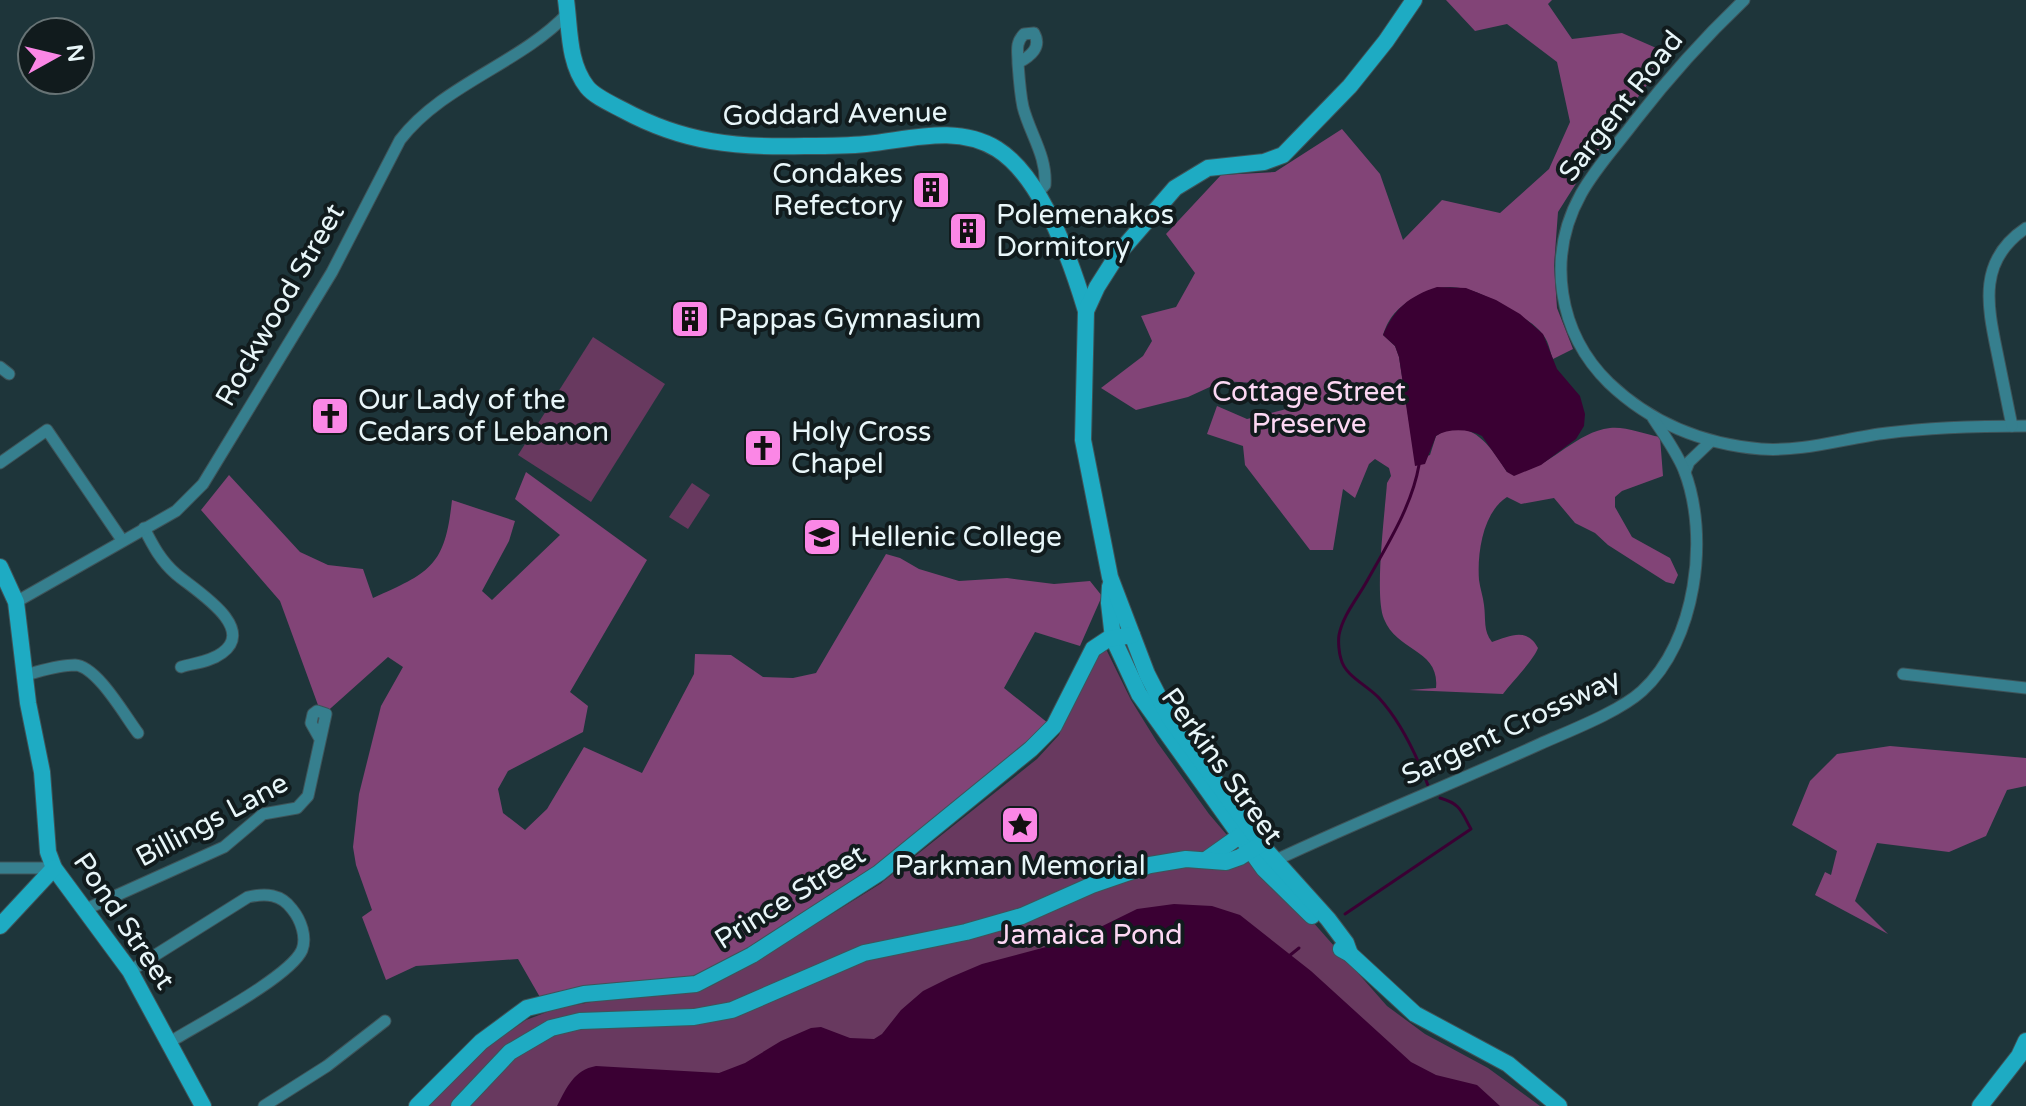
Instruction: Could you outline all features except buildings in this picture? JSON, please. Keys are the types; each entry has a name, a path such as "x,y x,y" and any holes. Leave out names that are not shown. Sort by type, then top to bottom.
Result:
{"main road":[{"path":"1086,311 1118,254 1175,188 1208,168 1264,162 1283,155 1350,86 1414,0"},
{"name":"Goddard Avenue","path":"567,6 572,54 588,89 643,121 706,142 745,146 856,145 924,135 958,136 982,142 1007,156 1024,172 1038,193 1086,311"},
{"name":"Perkins Street","path":"1086,311 1083,440 1110,577 1165,711 1245,832"},
{"name":"Pond Street","path":"0,567 16,602 42,772 48,852 54,868 130,971 203,1106"},
{"name":"Perkins Street","path":"1110,577 1113,638 1143,701 1256,847 1274,880 1310,913 1340,949 1350,954 1415,1014 1508,1064 1559,1106"},
{"name":"Prince Street","path":"417,1106 481,1042 527,1008 584,994 696,984 752,955 879,873 1031,749 1054,726 1087,657 1095,647 1096,635 1109,603"},
{"path":"1095,647 1113,638 1132,635"},
{"path":"1207,859 1245,832"},
{"path":"459,1106 510,1052 551,1028 580,1021 694,1017 732,1010 864,953 966,932 1010,919 1150,865 1186,859 1226,862 1256,847"},
{"name":"Perkins Street","path":"1256,847 1274,861 1326,916 1346,943 1350,954"},
{"path":"0,926 54,868"},
{"path":"1980,1106 2024,1047"}],"street":[{"name":"Sargent Road","path":"1744,0 1681,63 1606,157 1577,203 1563,239 1561,261 1562,291 1578,342 1607,381 1653,418 1711,441 1762,449 1787,449 1885,433 2026,426"},
{"name":"Rockwood Street","path":"16,602 176,511 203,484 332,272 392,153 409,127 444,100 552,29 567,6"},
{"path":"1018,63 1023,105 1044,164 1045,185 1038,193"},
{"path":"2012,426 1989,313 1988,292 1996,259 2026,228"},
{"name":"Sargent Crossway","path":"1274,861 1551,739 1620,706 1642,690 1675,644 1687,616 1696,575 1695,521 1685,472 1653,418"},
{"path":"0,463 47,430 122,540"},
{"path":"1685,472 1689,462 1711,441"},
{"path":"144,528 155,551 174,572 219,608 230,623 230,645 223,653 181,667"},
{"path":"25,675 66,666 85,667 95,674 138,733"},
{"path":"1903,674 2026,688"},
{"name":"Billings Lane","path":"84,910 224,847 263,814 297,808 308,796 320,739"},
{"path":"0,868 54,868"},
{"path":"130,971 248,897 271,895 286,901 298,916 304,934 297,958 278,975 170,1042"},
{"path":"264,1106 327,1066 385,1021"}],"green space":[{"name":"Cottage Street Preserve","path":"1446,0 1552,0 1548,4 1572,39 1622,33 1670,54 1589,163 1558,212 1554,266 1557,308 1573,349 1553,359 1546,339 1531,323 1482,295 1449,287 1426,292 1403,305 1391,318 1383,335 1395,346 1399,357 1415,460 1430,455 1436,436 1448,430 1469,431 1478,436 1507,472 1534,467 1596,431 1628,429 1660,437 1663,476 1622,491 1615,497 1615,507 1632,537 1670,558 1678,575 1674,584 1666,582 1608,545 1595,533 1575,523 1554,498 1521,504 1507,497 1492,512 1483,534 1479,569 1487,634 1492,642 1523,635 1534,641 1538,648 1503,694 1409,690 1436,688 1435,675 1425,658 1390,630 1381,608 1381,553 1387,483 1391,476 1389,468 1375,459 1369,464 1355,498 1343,489 1333,550 1310,550 1245,465 1243,446 1207,434 1217,406 1247,419 1298,406 1282,385 1223,381 1188,397 1136,410 1101,388 1143,356 1152,341 1141,316 1176,307 1195,273 1166,234 1221,175 1275,172 1342,129 1380,174 1403,240 1442,200 1500,213 1549,169 1570,122 1557,62 1507,24 1475,31"},
{"path":"593,337 665,384 591,502 518,455"},
{"path":"526,472 647,560 570,692 588,706 583,732 508,771 498,789 503,813 525,830 547,809 584,747 642,773 694,674 695,654 731,655 763,677 793,678 816,673 886,554 919,569 959,581 1007,578 1054,584 1090,581 1102,596 1080,646 1035,632 1004,688 1048,723 868,872 739,957 687,979 541,999 518,959 416,966 386,980 362,917 372,910 353,847 359,794 381,706 403,667 388,657 322,716 280,601 201,510 229,475 300,552 328,565 363,569 373,598 409,581 432,564 445,540 452,500 515,521 509,541 482,591 492,600 560,535 515,499"},
{"path":"692,483 710,495 688,529 669,517"},
{"name":"Jamaica Pond","path":"1106,649 1131,700 1157,742 1209,814 1262,876 1312,921 1387,1006 1425,1034 1488,1068 1540,1106 429,1106 478,1053 526,1020 555,1009 596,1001 657,996 711,986 880,884 1037,759 1059,735 1091,659"},
{"path":"1890,746 2026,758 2026,786 2007,790 1986,836 1949,852 1877,843 1855,901 1888,934 1815,895 1825,872 1831,875 1837,851 1792,825 1810,781 1837,754"}],"shaded area":[{"path":"1437,287 1466,288 1520,314 1543,334 1557,369 1580,396 1585,414 1584,426 1576,439 1541,465 1514,476 1507,472 1482,436 1459,430 1436,436 1425,464 1415,466 1399,357 1395,346 1383,335 1404,305"},
{"name":"Jamaica Pond","path":"1174,904 1212,906 1240,915 1311,971 1411,1062 1436,1075 1477,1085 1500,1106 557,1106 577,1075 596,1066 719,1073 745,1063 781,1041 811,1028 821,1027 850,1038 874,1039 923,991 949,978 982,964 1076,939 1137,909"}],"waterway":[{"path":"1419,465 1405,510 1347,614 1339,644 1343,665 1379,698 1402,729 1429,788"},
{"path":"1345,914 1471,829 1456,806 1440,798"},
{"path":"1289,956 1299,948"}],"place":[{"name":"Condakes Refectory","path":"931,190"},
{"name":"Polemenakos Dormitory","path":"968,231"},
{"name":"Pappas Gymnasium","path":"690,319"},
{"name":"Our Lady of the Cedars of Lebanon","path":"330,416"},
{"name":"Holy Cross Chapel","path":"763,448"},
{"name":"Hellenic College","path":"822,537"},
{"name":"Parkman Memorial","path":"1020,825"}]}
